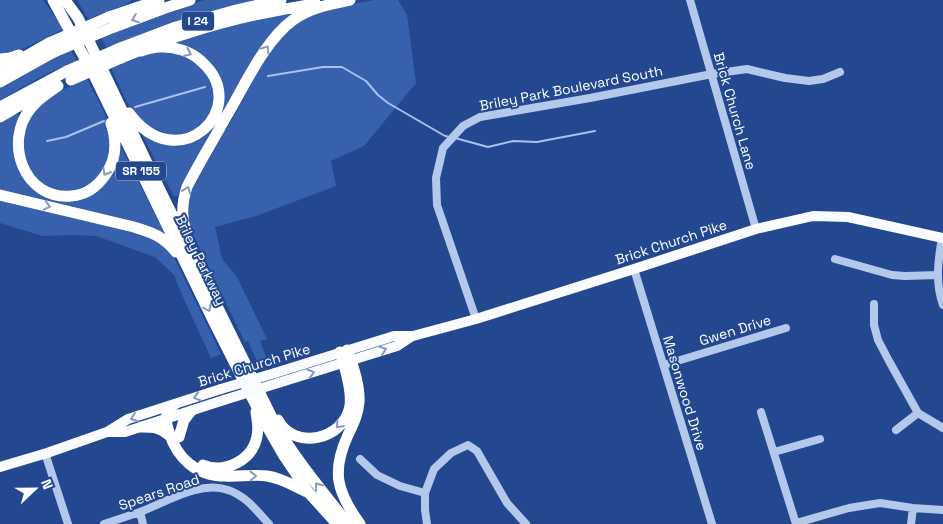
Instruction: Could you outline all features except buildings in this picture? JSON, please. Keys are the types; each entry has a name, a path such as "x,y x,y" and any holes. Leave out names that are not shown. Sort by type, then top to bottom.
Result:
{"highway":[{"name":"Briley Parkway","path":"53,0 95,77 252,399 284,456 308,493 337,524"},
{"name":"Briley Parkway","path":"65,0 78,18 285,441 348,524"},
{"path":"70,0 78,18"},
{"path":"111,22 122,11 141,0"},
{"path":"122,11 159,0"},
{"name":"I 24","path":"0,82 52,47 111,22 190,0"},
{"name":"I 24","path":"0,107 176,27 236,10 281,0"},
{"path":"141,50 186,33 247,17 287,8 345,0"},
{"path":"200,270 182,217 184,194 190,182 272,40 291,21 313,9 350,0"},
{"path":"0,59 52,47"},
{"path":"110,86 143,130 161,139 179,140 198,134 213,119 217,109 219,93 216,80 209,68 199,58 174,48 160,47 119,54"},
{"path":"0,71 37,49"},
{"path":"69,76 35,103 25,117 21,127 18,146 26,172 37,186 57,196 75,196 93,188 102,180 113,161 116,147 115,136 95,77"},
{"path":"0,117 58,86"},
{"path":"0,195 153,233 167,242 186,264"},
{"path":"242,355 253,370 280,424 297,436 308,438 317,438 330,434 336,430 346,417 350,406 345,356"},
{"path":"345,356 356,376 359,401 356,419 342,448 338,472 339,486 349,508 360,524"},
{"path":"142,427 156,427 163,430 174,437 192,458 199,463 215,468 226,468 239,462 253,447 258,434 257,419 252,399"},
{"path":"174,437 191,411"},
{"path":"168,412 174,437 182,457 185,462 202,472 209,475 270,477 284,481 308,493"}],"main road":[{"name":"Brick Church Pike","path":"0,467 107,432 128,419 168,412 191,411 224,400 276,378 345,356 397,346 413,336 476,319 756,229 813,216 848,217 943,238"},
{"name":"Brick Church Pike","path":"107,432 125,432 142,427 168,412 221,389 276,378"}],"street":[{"name":"Brick Church Lane","path":"690,0 756,229"},
{"name":"Briley Park Boulevard South","path":"476,319 437,205 436,178 443,148 463,126 480,117 712,74 747,69 785,78 809,81 822,79 840,72"},
{"path":"943,238 938,275 940,297 943,305"},
{"path":"834,259 892,275 938,275"},
{"name":"Masonwood Drive","path":"634,269 712,524"},
{"path":"874,304 874,325 878,340 889,362 918,413 943,428"},
{"name":"Gwen Drive","path":"664,365 786,328"},
{"path":"761,412 796,524 849,508 880,503 943,510"},
{"path":"896,430 918,413"},
{"path":"774,452 820,439"},
{"path":"427,524 425,493 434,469 451,453 468,445 477,451 508,503 526,524"},
{"path":"44,454 68,524"},
{"path":"360,459 377,475 400,486 425,493"},
{"name":"Spears Road","path":"104,524 140,512 199,488 215,487 228,490 242,497 269,524"},
{"path":"911,524 914,508"},
{"path":"140,512 143,524"}],"shaded area":[{"path":"0,0 43,0 64,29 25,48 0,55"},
{"path":"77,0 132,0 127,4 88,19"},
{"path":"204,0 254,0 195,16 106,48 101,37 153,16"},
{"path":"374,0 398,0 407,15 416,83 364,146 331,161 336,186 256,216 215,227 222,259 237,277 267,339 260,341 268,362 259,366 248,341 245,342 191,231 188,212 189,198 192,189 259,69 277,42 287,31 297,22 315,13 334,7"},
{"path":"306,8 292,17 177,196 174,196 141,132 147,136 203,135 220,80 212,66 176,43 216,30"},
{"path":"71,50 77,61 44,75 0,100 0,86"},
{"path":"163,50 182,55 199,64 206,71 213,87 213,105 205,121 189,133 183,135 171,136 143,124 128,104 111,68"},
{"path":"87,79 109,124 110,157 98,176 89,184 77,190 66,192 46,188 30,171 23,152 23,133 36,108 49,97"},
{"path":"15,114 21,117 15,135 35,188 82,197 121,147 163,230 163,234 0,191 0,123"},
{"path":"0,199 135,229 169,247 221,354 211,358 174,275 155,257 96,236 43,236 0,223"}],"waterway":[{"path":"268,76 323,67 342,67 366,81 388,103 445,136 450,137"},
{"path":"135,107 205,87"},
{"path":"47,141 66,137 104,121"},
{"path":"455,138 488,147 513,141 537,142 595,131"}]}
